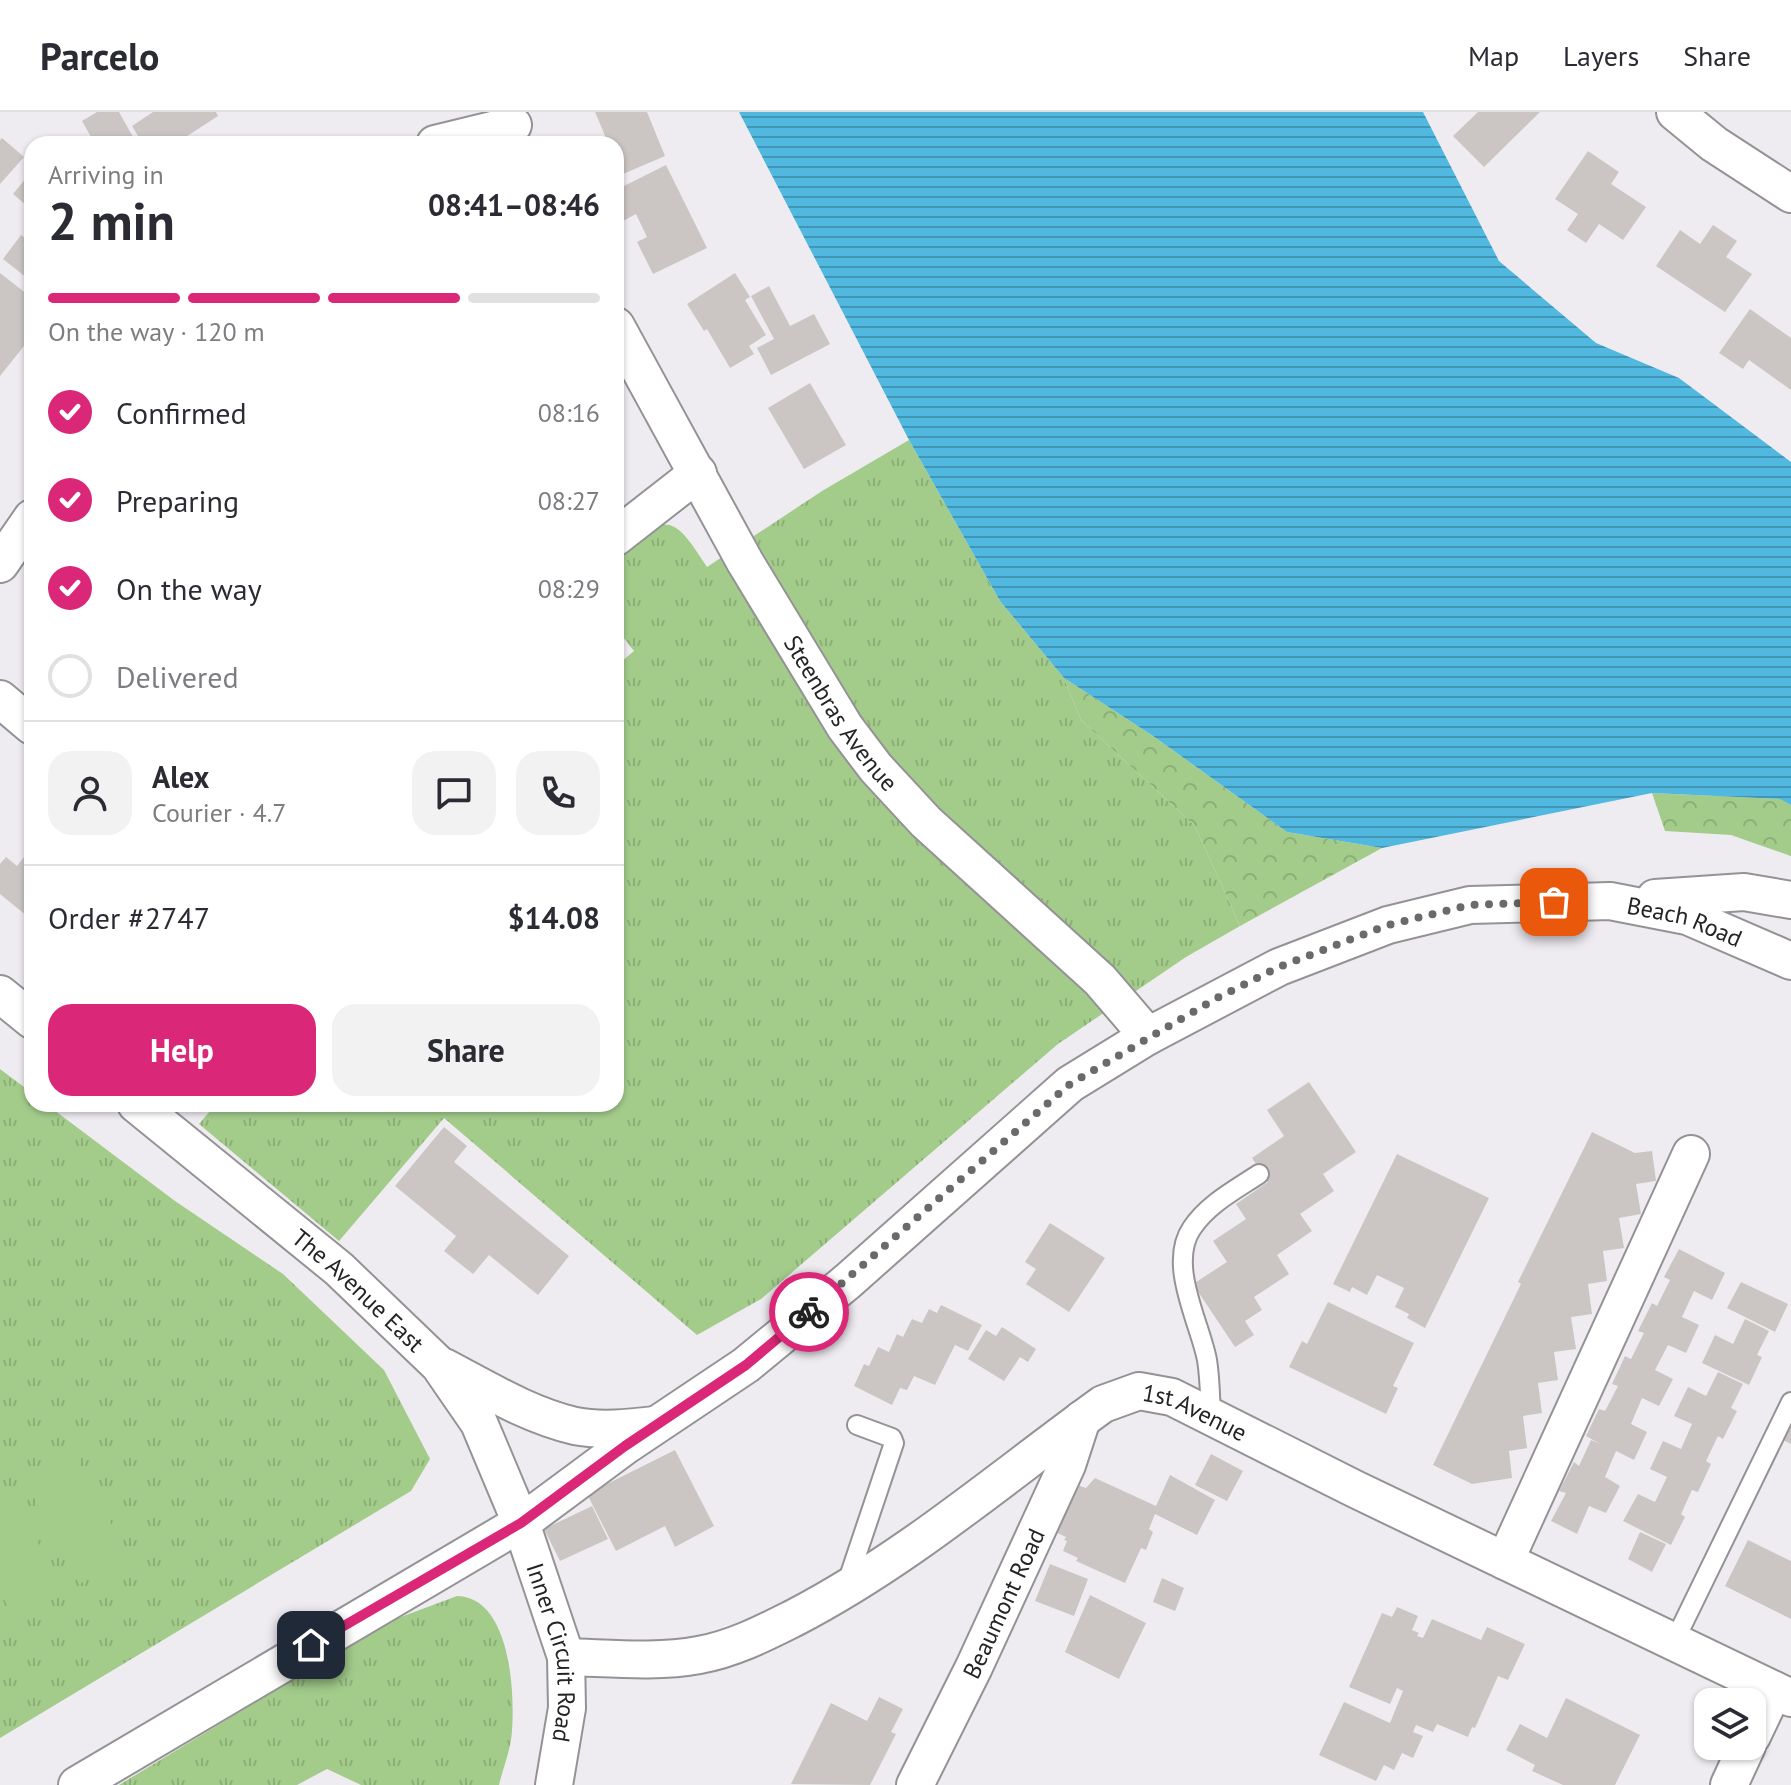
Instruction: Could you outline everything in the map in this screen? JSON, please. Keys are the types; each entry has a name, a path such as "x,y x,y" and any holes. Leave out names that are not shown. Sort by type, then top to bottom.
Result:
{"street":[{"path":"1675,112 1714,144 1791,194"},
{"path":"473,136 515,127"},
{"name":"Steenbras Avenue","path":"624,340 745,562 845,727 876,768 926,822 1100,980 1148,1036"},
{"path":"624,531 698,473"},
{"path":"0,564 24,530"},
{"path":"0,699 24,719"},
{"path":"1610,901 1744,892 1791,900"},
{"name":"Beach Road","path":"92,1781 521,1523 757,1356 848,1281 1070,1084 1148,1036 1279,967 1388,925 1470,905 1610,901 1687,916 1791,961"},
{"path":"0,994 24,1014"},
{"name":"The Avenue East","path":"146,1112 339,1269 439,1365 479,1423 521,1523"},
{"path":"1505,1561 1691,1154"},
{"path":"439,1365 527,1411 576,1426 623,1429 657,1424"},
{"name":"1st Avenue","path":"566,1657 699,1655 751,1640 844,1592 901,1554 1103,1404 1139,1391 1172,1397 1783,1694"},
{"name":"Beaumont Road","path":"915,1785 974,1667 1067,1465 1082,1419"},
{"name":"Inner Circuit Road","path":"521,1523 566,1657 567,1708 554,1785"},
{"path":"1766,1717 1783,1694"},
{"path":"1729,1785 1741,1760"}],"lane":[{"path":"1211,1416 1207,1361 1186,1288 1185,1245 1189,1231 1206,1210 1259,1174"},
{"path":"1674,1642 1791,1402"},
{"path":"844,1592 894,1443 892,1438 857,1425"}],"green space":[{"path":"909,440 1000,601 1064,678 1081,720 1195,826 1240,926 1186,957 1058,1044 761,1299 697,1335 444,1118 339,1241 199,1124 209,1112 624,1112 624,659 634,651 624,638 624,543 648,529 669,525 686,537 707,567 822,491"},
{"path":"1064,678 1153,736 1287,832 1382,848 1240,926 1195,826 1081,720"},
{"path":"1652,793 1781,799 1791,805 1791,856 1731,835 1665,831"},
{"path":"0,1069 24,1087 24,1112 57,1112 175,1201 283,1274 384,1370 430,1459 411,1491 0,1738"},
{"path":"73,1451 129,1558 79,1584 23,1477"},
{"path":"8,1485 64,1593 14,1619 0,1591 0,1489"},
{"path":"457,1596 475,1600 488,1612 506,1649 513,1714 509,1752 499,1785 361,1785 327,1769 297,1785 119,1785 390,1621"}],"water":[{"path":"739,112 1423,112 1499,261 1596,343 1679,378 1791,462 1791,805 1780,799 1652,793 1382,848 1287,832 1153,736 1064,678 1000,601 909,440"}],"building":[{"path":"97,112 119,112 132,136 90,136 82,121"},
{"path":"153,112 216,112 218,116 187,136 138,136 132,126"},
{"path":"595,112 647,112 665,156 624,174 624,136 605,136"},
{"path":"1478,112 1540,112 1484,167 1453,136"},
{"path":"2,138 24,157 0,184 0,140"},
{"path":"1588,151 1619,172 1611,184 1646,207 1623,240 1599,224 1586,243 1567,230 1578,214 1555,199"},
{"path":"666,165 707,248 653,274 637,242 647,237 636,214 624,220 624,186"},
{"path":"24,181 24,203 13,194"},
{"path":"1713,225 1737,241 1726,257 1752,274 1725,312 1656,266 1680,230 1700,244"},
{"path":"21,235 24,237 24,276 3,259"},
{"path":"0,273 24,292 24,346 0,376"},
{"path":"735,273 750,297 745,300 766,335 749,346 754,354 730,368 707,329 704,331 687,304"},
{"path":"769,286 790,326 814,314 830,344 771,375 757,348 774,339 751,296"},
{"path":"1750,309 1791,338 1791,390 1749,360 1743,369 1719,353"},
{"path":"810,383 846,445 804,469 768,408"},
{"path":"6,857 17,866 24,857 24,914 0,894 0,864"},
{"path":"1309,1082 1356,1152 1323,1174 1334,1191 1300,1214 1312,1231 1277,1255 1289,1274 1254,1297 1262,1310 1245,1321 1254,1335 1235,1347 1193,1284 1227,1262 1213,1241 1246,1219 1236,1204 1268,1182 1252,1158 1284,1136 1267,1110"},
{"path":"444,1127 467,1146 454,1162 569,1256 538,1295 489,1255 473,1274 444,1251 456,1236 395,1186"},
{"path":"1592,1132 1635,1153 1652,1151 1656,1181 1636,1184 1641,1214 1619,1218 1624,1248 1603,1251 1607,1281 1588,1284 1592,1314 1571,1317 1576,1349 1554,1352 1558,1380 1538,1383 1542,1413 1523,1416 1527,1448 1509,1451 1512,1478 1472,1484 1433,1465"},
{"path":"1397,1154 1489,1198 1425,1328 1395,1307 1404,1288 1377,1275 1367,1295 1352,1287 1350,1292 1333,1284"},
{"path":"1050,1223 1105,1258 1069,1312 1026,1284 1036,1269 1025,1262"},
{"path":"1679,1249 1725,1273 1712,1300 1694,1291 1682,1317 1699,1325 1686,1353 1668,1345 1655,1370 1673,1379 1659,1406 1642,1398 1631,1424 1647,1432 1634,1460 1616,1451 1605,1477 1620,1486 1606,1513 1589,1506 1577,1534 1551,1521 1566,1493 1559,1491 1574,1462 1579,1466 1591,1440 1600,1444 1586,1436 1599,1409 1605,1411 1618,1386 1612,1384 1625,1356 1631,1359 1644,1333 1638,1331 1652,1303 1657,1306 1670,1280 1664,1277"},
{"path":"1741,1282 1788,1304 1775,1332 1727,1308"},
{"path":"1328,1302 1414,1343 1393,1386 1398,1388 1386,1414 1289,1367 1302,1341 1307,1344"},
{"path":"941,1305 982,1325 968,1351 955,1345 935,1385 914,1376 907,1390 900,1388 892,1405 854,1386 864,1364 869,1366 878,1347 889,1352 897,1334 903,1337 912,1319 922,1323 929,1309 937,1313"},
{"path":"1745,1319 1769,1331 1757,1355 1762,1357 1749,1385 1702,1363 1715,1335 1733,1344"},
{"path":"1002,1327 1036,1349 1028,1362 1020,1357 1004,1381 968,1359 986,1330 996,1336"},
{"path":"1718,1372 1743,1384 1731,1408 1737,1411 1723,1439 1718,1436 1706,1461 1711,1464 1698,1492 1692,1490 1681,1514 1685,1517 1671,1545 1623,1521 1638,1494 1655,1502 1667,1477 1650,1469 1663,1441 1681,1449 1692,1424 1674,1416 1688,1387 1706,1396"},
{"path":"1791,1424 1791,1444 1783,1440"},
{"path":"675,1450 714,1526 675,1547 665,1526 616,1551 587,1494"},
{"path":"1211,1454 1243,1471 1227,1501 1195,1485"},
{"path":"1170,1475 1215,1500 1197,1535 1155,1514 1149,1529 1153,1532 1146,1550 1141,1548 1125,1583 1076,1561 1078,1558 1063,1551 1066,1537 1049,1529 1071,1483 1086,1488 1095,1478 1156,1506"},
{"path":"592,1506 608,1539 560,1561 544,1529"},
{"path":"1640,1532 1666,1544 1652,1572 1628,1559"},
{"path":"1748,1540 1791,1561 1791,1619 1725,1586"},
{"path":"1050,1564 1088,1579 1074,1616 1035,1601"},
{"path":"1162,1578 1184,1588 1175,1611 1153,1602"},
{"path":"1090,1595 1146,1623 1119,1679 1065,1652"},
{"path":"1397,1607 1418,1616 1412,1630 1423,1638 1432,1619 1481,1640 1487,1627 1525,1644 1508,1680 1498,1676 1468,1737 1437,1724 1433,1732 1416,1725 1413,1732 1423,1736 1413,1758 1402,1753 1394,1770 1384,1765 1376,1781 1319,1755 1344,1702 1390,1723 1403,1691 1397,1688 1390,1704 1349,1687 1382,1613 1392,1617"},
{"path":"879,1697 903,1709 891,1732 896,1734 870,1785 791,1784 831,1703 867,1721"},
{"path":"1566,1698 1640,1735 1615,1785 1563,1785 1532,1771 1535,1765 1506,1750 1520,1724 1547,1738"}],"way so far":[{"path":"809,1312 1070,1084 1217,998 1279,967 1388,925 1470,905 1554,902"}],"route":[{"path":"311,1645 521,1523 625,1446 746,1365 809,1312"}]}
